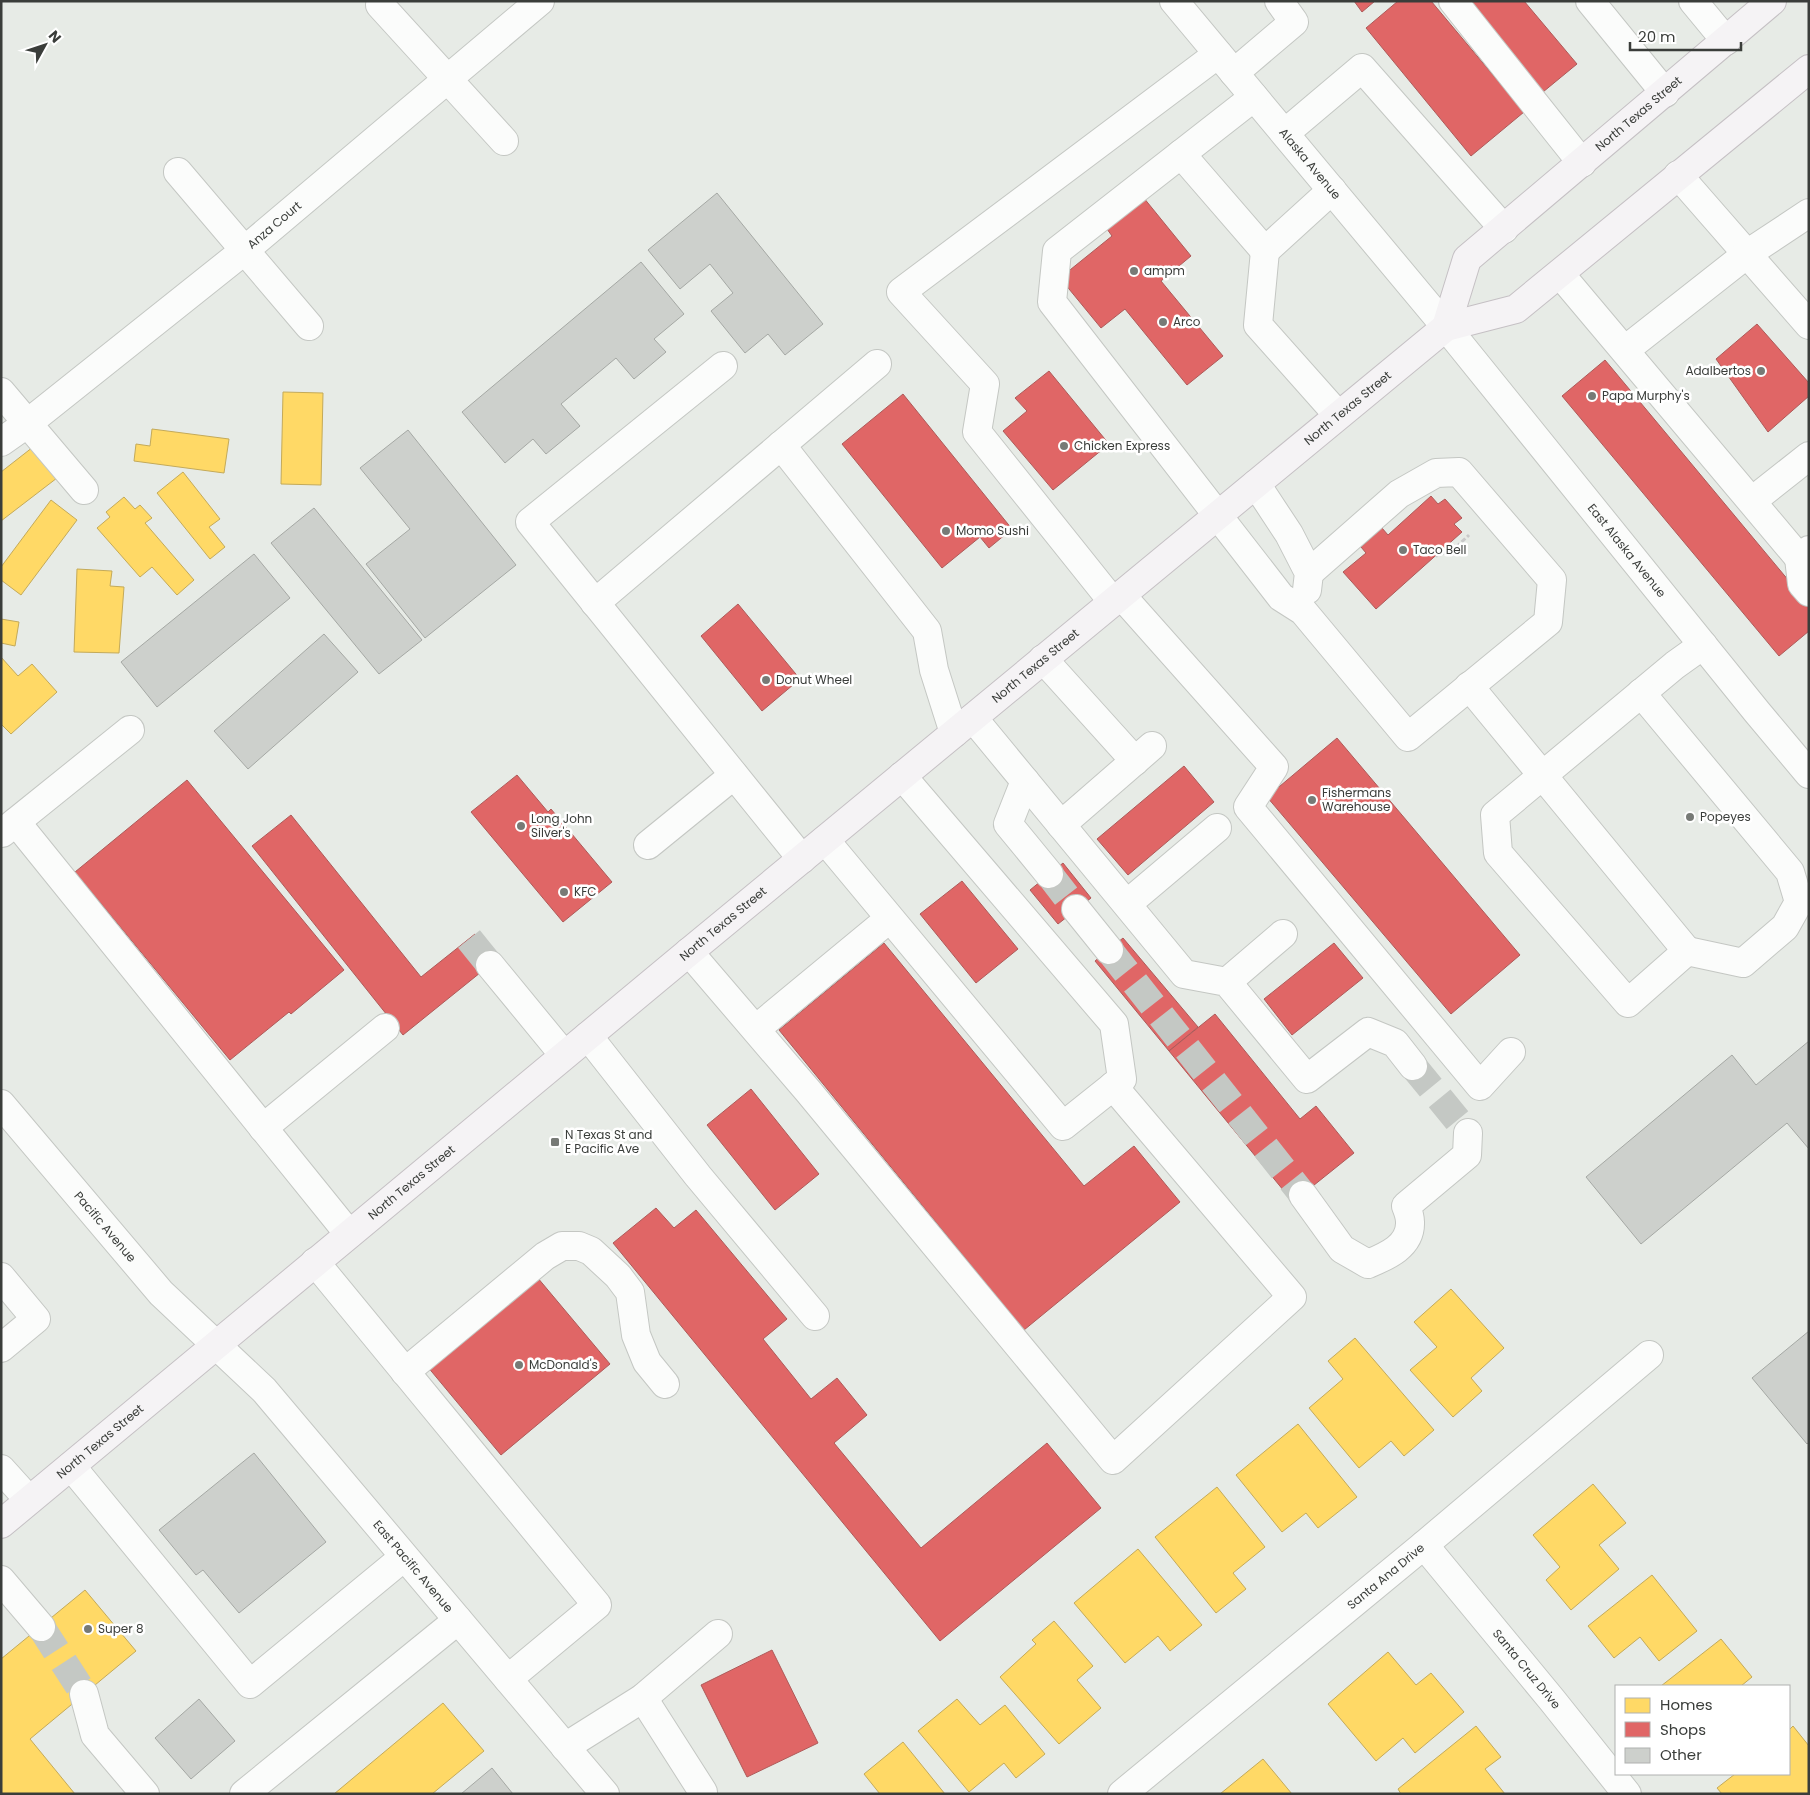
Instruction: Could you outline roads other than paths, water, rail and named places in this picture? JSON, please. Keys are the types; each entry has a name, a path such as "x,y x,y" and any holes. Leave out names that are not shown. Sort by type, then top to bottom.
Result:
{"main road":[{"name":"North Texas Street","path":"1446,326 1467,259 1772,1"},
{"name":"North Texas Street","path":"1,1524 564,1055 1446,326 1516,309 1809,69"},
{"path":"1732,131 1809,95"}],"street":[{"name":"Anza Court","path":"1,442 28,423 245,250 540,1"},
{"name":"Alaska Avenue","path":"1174,1 1446,326"},
{"path":"1279,1 1294,22 1226,63 901,292 985,384 977,432 1117,598 1274,767 1248,807 1480,1086 1511,1052"},
{"path":"1453,1 1582,163"},
{"path":"1590,1 1665,93"},
{"path":"1693,1 1726,41"},
{"path":"380,4 504,141"},
{"path":"1285,133 1362,68 1504,229"},
{"path":"1254,97 1057,251 1052,302 1281,597 1303,611 1408,738 1548,622 1552,580 1459,472 1436,473 1399,494 1309,573"},
{"path":"1181,154 1265,250"},
{"path":"178,172 309,326"},
{"path":"1678,176 1809,324"},
{"path":"1332,190 1265,250 1258,325 1338,415"},
{"path":"1625,350 1746,254 1809,213"},
{"path":"1560,274 1752,501 1804,554 1802,584 1809,592"},
{"name":"East Alaska Avenue","path":"1446,326 1809,774"},
{"path":"595,603 877,364"},
{"path":"723,366 530,522 802,859"},
{"path":"1,392 84,490"},
{"path":"781,445 927,631 934,670 963,725 1025,781 1184,974 1227,982 1307,1079 1368,1032 1395,1043 1413,1066"},
{"path":"1752,501 1809,456"},
{"path":"1256,484 1289,534 1309,573 1303,611"},
{"path":"1687,951 1628,1003 1498,853 1495,815 1675,664 1703,645"},
{"path":"1044,659 1143,753 1061,825"},
{"path":"1469,686 1687,951 1743,963 1785,927 1798,902 1790,872 1641,693"},
{"path":"130,730 8,828 263,1128 349,1234"},
{"path":"648,845 734,775"},
{"path":"825,840 1063,1126 1122,1079 1114,1024 902,776"},
{"path":"1025,781 1008,824 1049,874"},
{"path":"1127,904 1217,828"},
{"path":"1076,909 1108,950"},
{"path":"756,1029 889,919"},
{"path":"1227,982 1283,934"},
{"path":"689,952 756,1029 1113,1460 1292,1297 1113,1086"},
{"path":"490,965 564,1055"},
{"path":"263,1128 385,1028"},
{"path":"588,1036 698,1176 815,1316"},
{"name":"Pacific Avenue","path":"4,1114 161,1293 215,1346"},
{"path":"1303,1195 1342,1249 1368,1264 1391,1254 1408,1239 1410,1222 1406,1206 1467,1154 1468,1133"},
{"path":"405,1372 545,1256 562,1246 579,1246 591,1251 606,1263 630,1292 636,1335 647,1362 665,1384"},
{"path":"315,1262 597,1605 508,1679"},
{"path":"1,1277 36,1319 1,1348"},
{"name":"East Pacific Avenue","path":"215,1346 264,1390 605,1794"},
{"name":"Santa Ana Drive","path":"1122,1794 1424,1546 1649,1355"},
{"path":"71,1466 250,1684 404,1557"},
{"path":"1,1469 29,1500"},
{"name":"Santa Cruz Drive","path":"1424,1546 1628,1794"},
{"path":"1,1580 40,1626"},
{"path":"244,1794 458,1620"},
{"path":"565,1747 643,1698 718,1634"},
{"path":"84,1694 95,1735 145,1794"},
{"path":"643,1698 703,1792 701,1794"}],"tunnel":[{"path":"1049,874 1076,909"},
{"path":"469,939 490,965"},
{"path":"1109,950 1303,1195"},
{"path":"1413,1066 1468,1133"},
{"path":"41,1627 84,1694"}],"place":[{"name":"ampm","path":"1134,271"},
{"name":"Arco","path":"1163,322"},
{"name":"Adalbertos","path":"1761,371"},
{"name":"Papa Murphy's","path":"1592,396"},
{"name":"Chicken Express","path":"1064,446"},
{"name":"Momo Sushi","path":"946,531"},
{"name":"Taco Bell","path":"1403,550"},
{"name":"Donut Wheel","path":"766,680"},
{"name":"Fishermans Warehouse","path":"1312,800"},
{"name":"Popeyes","path":"1690,817"},
{"name":"Long John Silver's","path":"521,826"},
{"name":"KFC","path":"564,892"},
{"name":"N Texas St and E Pacific Ave","path":"555,1142"},
{"name":"McDonald's","path":"519,1365"},
{"name":"Super 8","path":"88,1629"}]}
